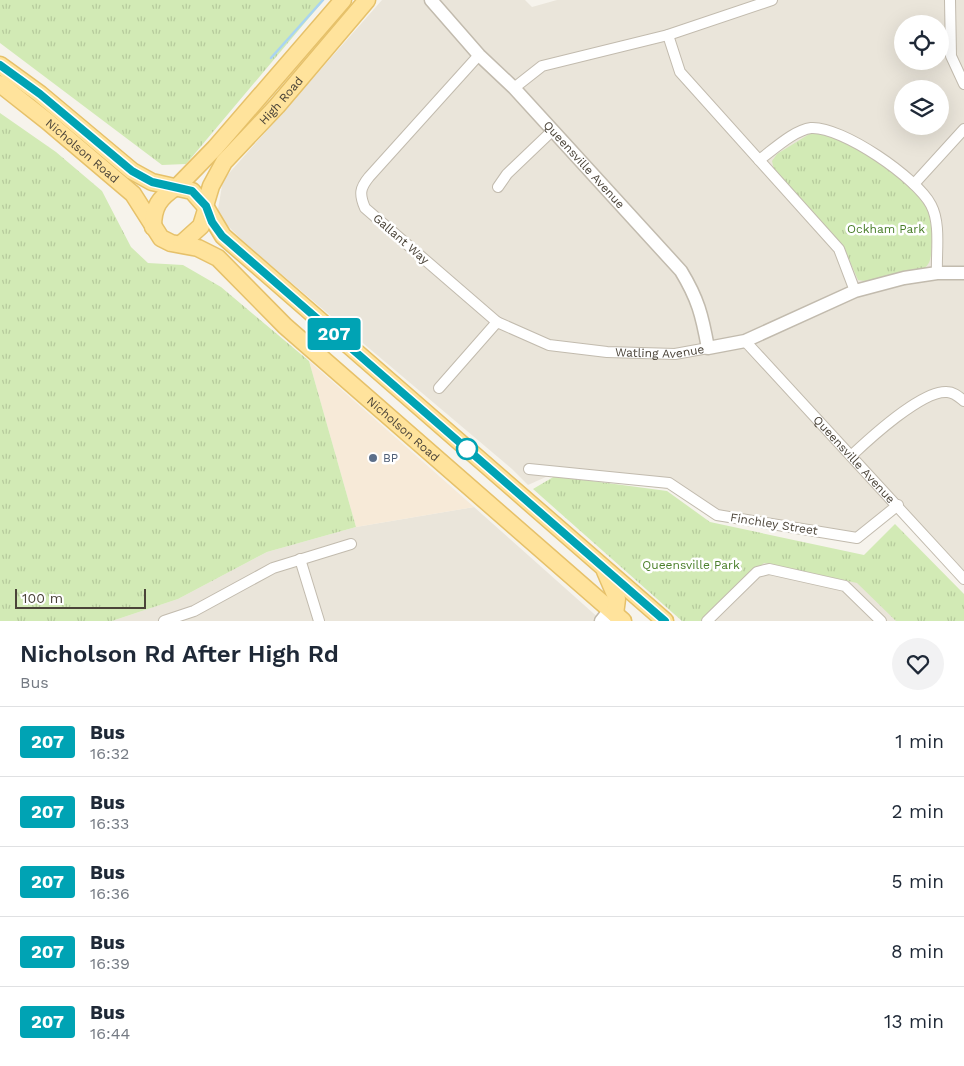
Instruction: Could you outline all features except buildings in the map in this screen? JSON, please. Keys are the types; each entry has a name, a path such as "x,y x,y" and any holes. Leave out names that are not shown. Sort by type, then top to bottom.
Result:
{"main road":[{"name":"High Road","path":"177,187 215,148 343,0"},
{"name":"High Road","path":"206,208 210,186 224,162 283,99 367,0"},
{"name":"Nicholson Road","path":"0,65 40,94 132,171 152,182 192,191 206,208 222,236 665,621"},
{"name":"Nicholson Road","path":"0,84 128,190 141,204 154,227 165,240 209,252 227,266 284,326 613,619"},
{"path":"154,227 154,210 159,200 177,187"},
{"path":"181,244 201,226 206,208"},
{"path":"602,565 617,599 613,619"},
{"path":"613,619 627,607 650,608"}],"street":[{"name":"Queensville Avenue","path":"431,0 681,271 695,295 708,348"},
{"path":"514,88 542,66 668,35 772,0"},
{"path":"950,0 951,56 964,84"},
{"path":"668,35 680,72 839,249 855,291"},
{"name":"Gallant Way","path":"479,54 369,177 361,187 361,192 365,208 497,322"},
{"path":"759,160 794,135 809,128 823,129 880,156 914,184 931,205 936,221 937,273"},
{"path":"914,184 964,129"},
{"path":"498,187 507,174 552,130"},
{"name":"Watling Avenue","path":"497,322 549,345 607,352 675,354 745,341 855,291 904,278 937,273 964,272"},
{"path":"438,388 497,322"},
{"name":"Queensville Avenue","path":"745,341 898,505 964,579"},
{"path":"851,456 896,415 939,392 949,392 964,401"},
{"name":"Finchley Street","path":"529,469 669,483 718,514 857,538 898,505"},
{"path":"164,621 194,611 273,568 300,558 351,544"},
{"path":"300,558 319,621"},
{"path":"707,621 757,572 769,568 845,586 881,621"}],"shaded area":[{"path":"382,0 525,0 532,7 557,0 964,0 964,581 898,513 865,537 715,521 672,489 548,476 528,485 512,469 248,246 217,215 223,180"},
{"path":"309,361 474,507 356,527"},
{"path":"474,507 602,621 112,621 178,599 267,552 356,527"},
{"path":"762,559 859,582 897,621 697,621"}],"green space":[{"path":"0,0 324,0 186,164 162,165 0,43"},
{"path":"0,113 56,152 102,191 131,247 148,263 183,265 221,287 309,361 356,527 267,552 178,599 112,621 0,621"},
{"name":"Ockham Park","path":"811,133 824,135 857,149 892,172 919,196 929,211 932,224 932,250 927,266 918,271 886,279 858,280 844,248 774,170 772,161 777,154"},
{"name":"Queensville Park","path":"555,476 667,491 710,522 864,555 895,524 964,594 964,621 896,621 857,583 764,563 701,621 682,621 533,489"}],"waterway":[{"path":"271,58 323,0"}],"bus line":[{"name":"207","path":"0,65 40,94 132,171 152,182 186,188 192,191 206,206 212,222 222,236 665,621"}],"place":[{"name":"BP","path":"373,458"}]}
